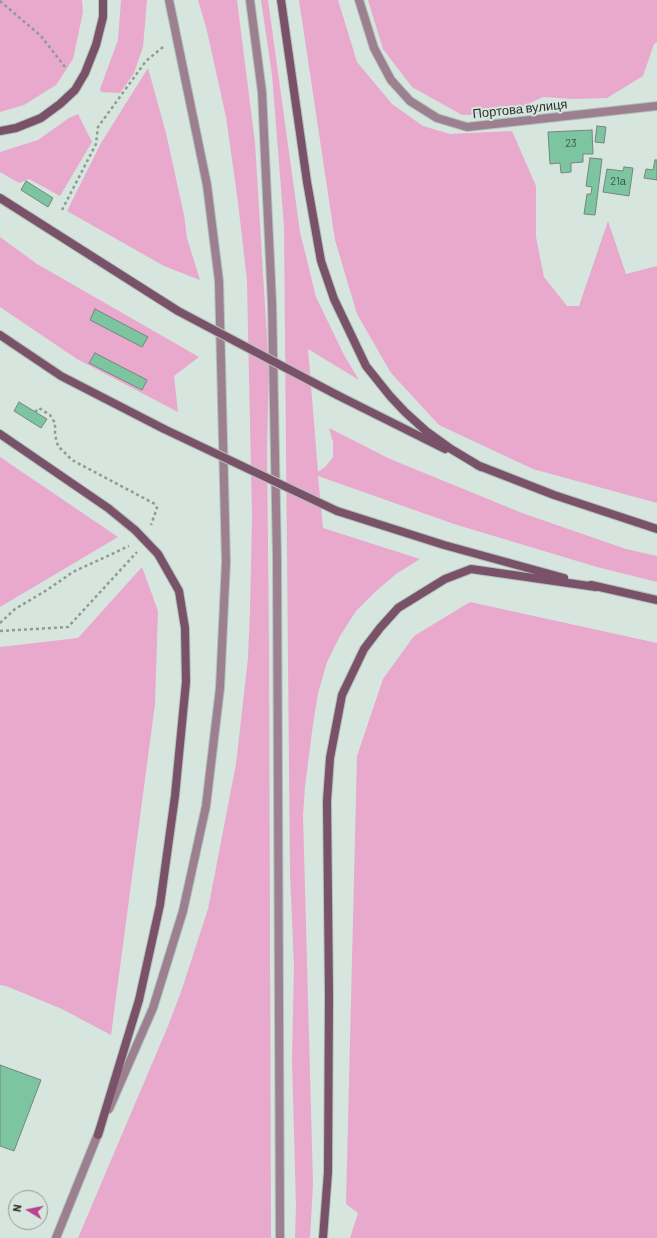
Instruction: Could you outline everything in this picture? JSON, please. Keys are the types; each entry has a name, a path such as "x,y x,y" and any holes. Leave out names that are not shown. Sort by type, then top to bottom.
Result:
{"main road":[{"path":"0,132 16,128 41,118 60,104 75,90 85,73 96,45 103,17 103,0"},
{"path":"281,0 307,182 321,261 334,299 366,366 390,396 426,431 451,449 481,467"},
{"path":"0,198 178,311 337,396 481,467 554,495 657,529"},
{"path":"0,335 62,376 164,429 336,511 444,545 596,587 657,600"},
{"path":"0,434 108,508 135,530 158,554 179,592 185,628 186,682 175,796 160,905 139,1000 98,1135"},
{"path":"323,1238 328,1172 329,996 327,801 330,758 342,695 364,649 384,623 398,608 445,579 471,569 596,587"}],"street":[{"path":"56,1238 98,1135 153,1008 183,911 206,806 220,688 226,562 219,281 207,185 169,0"},
{"path":"250,0 262,92 272,311 277,558 280,1238"},
{"name":"Портова вулиця","path":"360,0 374,48 391,80 410,101 437,118 468,127 657,106"}],"path":[{"path":"0,1 41,36 64,67"},
{"path":"62,210 96,144 98,127 146,62 177,36"},
{"path":"0,631 68,627 137,552 155,516 157,508 155,504 72,460 58,446 55,435 55,423 50,415 39,408 35,412"},
{"path":"0,623 15,610 72,572 144,540"}],"shaded area":[{"path":"0,0 82,0 83,12 73,59 56,85 24,105 0,112"},
{"path":"121,0 147,0 143,47 134,73 120,93 101,92 100,89 118,40"},
{"path":"198,0 237,0 255,143 269,371 267,447 271,1238 78,1238 168,1026 182,989 208,909 236,764 248,658 252,518 247,281 226,117 207,31"},
{"path":"261,0 268,0 300,232 316,297 344,355 359,380 308,349 318,472 326,466 333,457 333,442 329,428 390,459 522,513 626,549 657,556 657,582 597,567 454,524 318,476 323,528 420,559 396,574 356,611 340,636 327,662 318,693 305,786 303,815 313,1184 310,1238 295,1238 296,1206 292,1059 294,966 290,874 284,226 272,75"},
{"path":"299,0 338,0 357,62 392,104 423,126 450,134 512,131 536,186 536,237 544,277 567,306 579,306 608,221 626,274 657,266 657,503 533,469 439,425 391,373 357,314 335,240"},
{"path":"368,0 657,0 657,42 654,44 643,76 607,98 573,99 543,97 507,114 462,115 412,87 383,49"},
{"path":"148,68 166,133 184,215 187,238 200,280 164,266 67,211 101,143"},
{"path":"78,114 92,142 60,196 29,179 19,183 0,172 0,152 38,140 69,118"},
{"path":"0,237 37,264 199,357 174,376 178,412 77,359 0,307"},
{"path":"0,457 118,537 0,607"},
{"path":"142,567 158,611 155,704 111,1035 62,1009 6,986 0,985 0,647 78,638"},
{"path":"470,602 657,643 657,1238 350,1238 358,1213 346,1204 357,756 383,679 414,636"}],"building":[{"path":"597,126 606,127 604,143 595,142"},
{"path":"592,130 593,154 583,154 583,162 571,163 571,172 561,173 560,163 550,164 548,132"},
{"path":"590,158 602,159 595,215 584,214 587,194 591,194 592,187 586,186"},
{"path":"655,160 657,160 657,180 644,178 646,169 653,170"},
{"path":"624,167 633,168 629,196 603,192 607,169 623,171"},
{"path":"26,181 53,198 48,207 21,190"},
{"path":"95,309 148,337 142,347 90,320"},
{"path":"95,353 147,380 142,390 89,363"},
{"path":"19,402 47,419 41,428 14,411"},
{"path":"0,1065 41,1080 14,1151 0,1146"}]}
